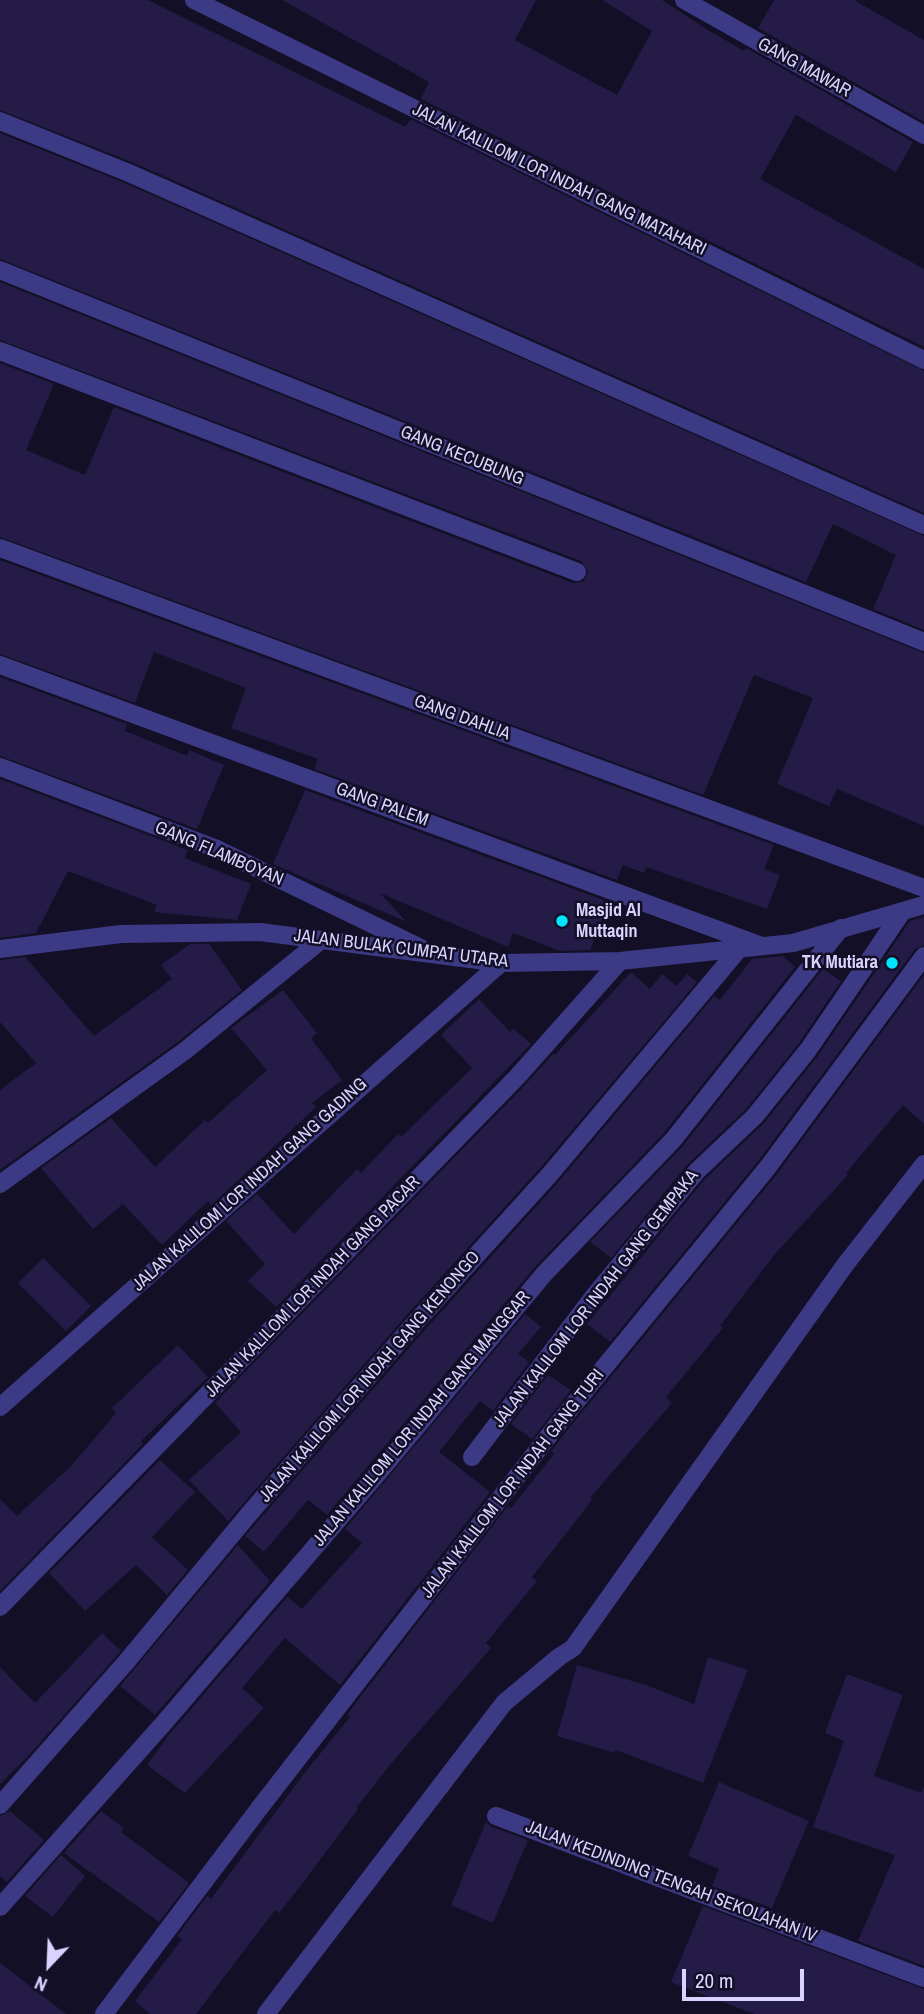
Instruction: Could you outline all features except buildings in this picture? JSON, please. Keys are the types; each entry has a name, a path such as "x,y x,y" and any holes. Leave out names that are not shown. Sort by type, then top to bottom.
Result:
{"street":[{"name":"JALAN KALILOM LOR INDAH GANG MATAHARI","path":"194,0 924,360"},
{"name":"GANG MAWAR","path":"684,0 924,135"},
{"path":"0,121 142,178 924,526"},
{"name":"GANG KECUBUNG","path":"0,270 924,642"},
{"path":"0,351 577,572"},
{"name":"GANG DAHLIA","path":"0,548 924,888"},
{"name":"GANG PALEM","path":"0,665 763,946"},
{"name":"GANG FLAMBOYAN","path":"0,767 216,849 433,954"},
{"name":"JALAN BULAK CUMPAT UTARA","path":"3,946 121,934 260,932 501,963 620,961 793,943 924,905"},
{"name":"JALAN KALILOM LOR INDAH GANG CEMPAKA","path":"472,1457 594,1296 688,1182 755,1116 808,1050 902,912"},
{"name":"JALAN KALILOM LOR INDAH GANG MANGGAR","path":"0,1907 208,1671 544,1274 673,1140 841,928"},
{"path":"0,1184 186,1050 320,941"},
{"name":"JALAN KALILOM LOR INDAH GANG KENONGO","path":"0,1805 127,1661 249,1514 415,1323 551,1173 739,949"},
{"name":"JALAN KALILOM LOR INDAH GANG TURI","path":"103,2014 561,1420 768,1167 924,956"},
{"name":"JALAN KALILOM LOR INDAH GANG PACAR","path":"0,1607 517,1077 620,961"},
{"name":"JALAN KALILOM LOR INDAH GANG GADING","path":"0,1407 501,963"},
{"path":"266,2014 504,1703 573,1648 845,1265 924,1164"},
{"name":"JALAN KEDINDING TENGAH SEKOLAHAN IV","path":"496,1816 924,1978"}],"place":[{"name":"Masjid Al Muttaqin","path":"562,921"},
{"name":"TK Mutiara","path":"892,963"}]}
